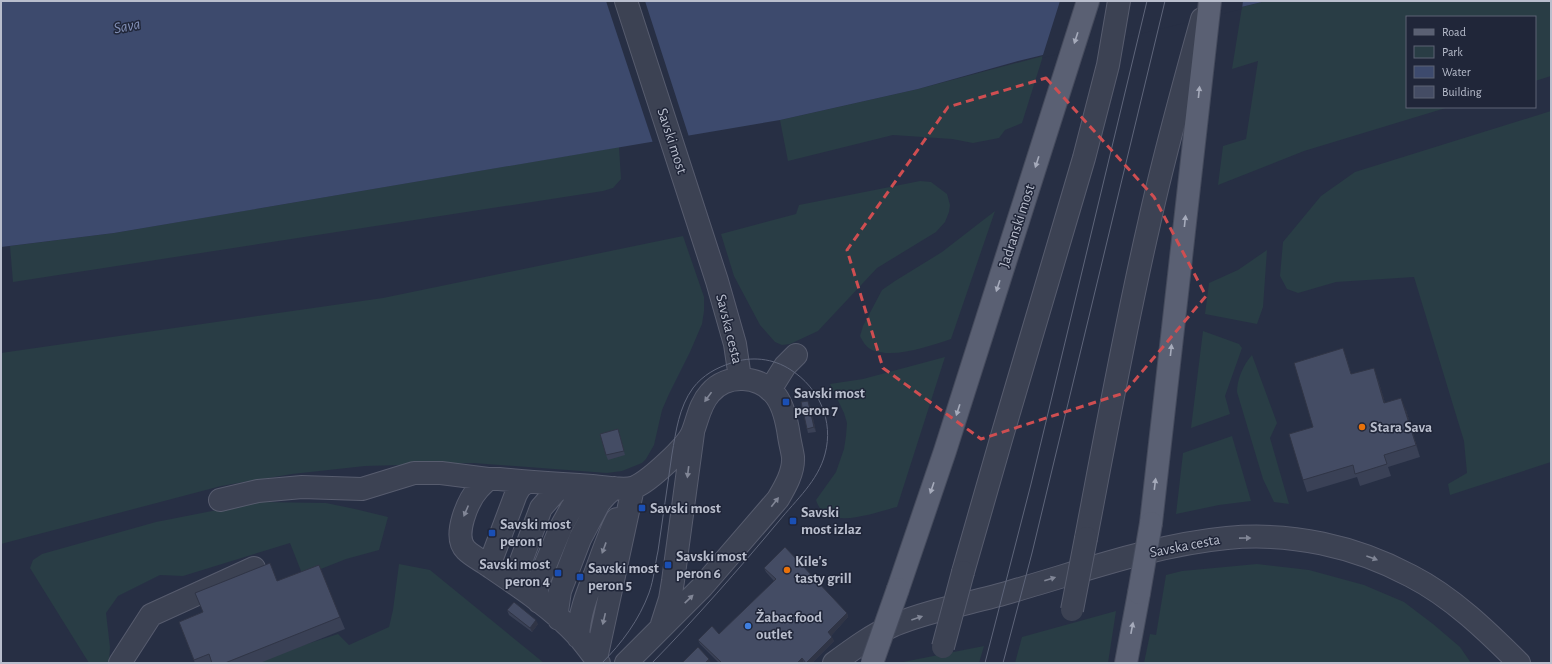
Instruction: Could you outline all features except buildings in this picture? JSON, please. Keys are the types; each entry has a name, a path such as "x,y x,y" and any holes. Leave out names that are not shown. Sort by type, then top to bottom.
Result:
{"main road":[{"name":"Jadranski most","path":"872,663 945,451 1088,1"},
{"path":"1126,663 1151,523 1167,389 1208,1"}],"street":[{"name":"Savski most","path":"626,1 717,281"},
{"path":"943,647 1002,436 1084,158 1108,65 1119,1"},
{"path":"1072,610 1111,405 1149,225 1177,107 1208,1"},
{"name":"Savska cesta","path":"717,281 735,344 740,378"},
{"path":"770,390 785,366 796,355"},
{"name":"Savska cesta","path":"626,663 661,626 702,587 778,499 787,483 793,458 786,419 780,402 770,390 761,383 734,378 721,383 710,392 701,406 693,433 670,599 661,626"},
{"name":"Savska cesta","path":"559,619 557,611 560,591 580,539 598,503 606,495 656,472 672,458 693,433"},
{"path":"220,500 258,491 302,487 362,488 414,473 441,473 488,480 499,478 527,482 624,488"},
{"path":"488,480 478,488 462,522 460,532 461,540 465,549 521,588 559,619 578,636 598,661"},
{"path":"489,566 516,494 520,487 527,482"},
{"path":"521,588 518,580 521,562 541,508 556,491 570,485"},
{"path":"538,602 537,590 540,578 561,527 570,508 581,495 592,486"},
{"path":"578,636 580,617 624,488"},
{"path":"598,661 624,488"},
{"name":"Savska cesta","path":"834,663 862,642 895,625 916,618 1013,592 1065,575 1156,551 1192,543 1228,538 1270,537 1305,540 1350,550 1412,576 1433,589 1460,610 1488,633 1519,663"},
{"path":"120,663 151,615 254,568"}],"highlighted area":[{"path":"1046,78 1154,197 1206,296 1124,393 981,439 883,368 847,250 948,107"}],"green space":[{"path":"1266,1 1551,1 1551,76 1536,81 1536,16 1406,16 1406,108 1446,108 1304,151 1218,185 1223,146 1246,139 1258,61 1232,69 1242,7"},
{"path":"1043,56 1022,123 1005,130 999,138 973,143 952,139 893,135 788,161 780,120 918,89"},
{"path":"1551,111 1551,462 1450,495 1448,484 1467,473 1464,441 1414,277 1336,282 1298,293 1287,289 1280,276 1283,242 1321,196 1355,172"},
{"path":"619,147 621,179 613,188 603,191 13,282 10,246 114,233"},
{"path":"920,181 931,182 947,194 950,205 949,212 945,222 936,232 877,268 818,331 790,344 782,345 775,342 760,325 734,276 721,234 796,214 799,205"},
{"path":"995,211 951,339 922,348 891,353 872,350 866,346 860,336 863,326 882,290 942,252"},
{"path":"683,236 704,297 702,324 662,410 654,445 642,463 622,471 607,473 473,463 365,466 292,474 221,486 1,544 1,353 383,298"},
{"path":"1267,250 1263,307 1257,324 1205,314 1209,283 1238,270"},
{"path":"1203,331 1239,344 1242,348 1225,396 1230,414 1191,428"},
{"path":"1252,355 1277,423 1270,438 1289,504 1274,502 1263,479 1237,392 1241,373"},
{"path":"945,357 897,507 852,518 830,516 821,510 816,500 836,472 844,449 847,423 844,413 830,384 863,379"},
{"path":"1232,436 1251,501 1219,505 1176,514 1183,453"},
{"path":"258,502 326,503 388,517 379,550 346,559 303,576 290,543 183,576 160,575 118,596 106,613 110,647 109,663 89,663 30,568 33,560 42,554 156,522"},
{"path":"399,564 430,570 544,663 248,663 338,634 349,645 389,627 393,610"},
{"path":"1257,564 1309,570 1364,585 1404,602 1460,647 1471,663 1144,663 1150,634 1156,635 1166,575 1182,571"},
{"path":"1116,611 1108,663 1015,663 1022,637"},
{"path":"984,646 979,663 898,663"}],"water":[{"name":"Sava","path":"1,1 1266,1 1018,61 918,89 780,120 114,233 1,247"}],"pier":[{"path":"606,1 645,1 689,137 653,143"},
{"path":"1060,1 1243,1 1242,9 1042,58"}],"tram line":[{"path":"985,663 1031,484 1147,1"},
{"path":"1003,663 1032,553 1165,1"},
{"path":"602,663 629,631 640,613 649,593 658,551 677,428 681,411 688,395 697,383 705,376 720,367 731,363 746,359 762,359 784,366 801,377 809,386 822,406 826,418 827,429 827,442 822,464 812,482 799,498 685,629 652,663"}],"place":[{"name":"Savski most peron 7","path":"786,402"},
{"name":"Stara Sava","path":"1362,427"},
{"name":"Savski most","path":"642,508"},
{"name":"Savski most izlaz","path":"793,521"},
{"name":"Savski most peron 1","path":"492,533"},
{"name":"Savski most peron 6","path":"668,565"},
{"name":"Kile's tasty grill","path":"787,570"},
{"name":"Savski most peron 4","path":"558,573"},
{"name":"Savski most peron 5","path":"580,577"},
{"name":"Žabac food outlet","path":"748,626"}]}
